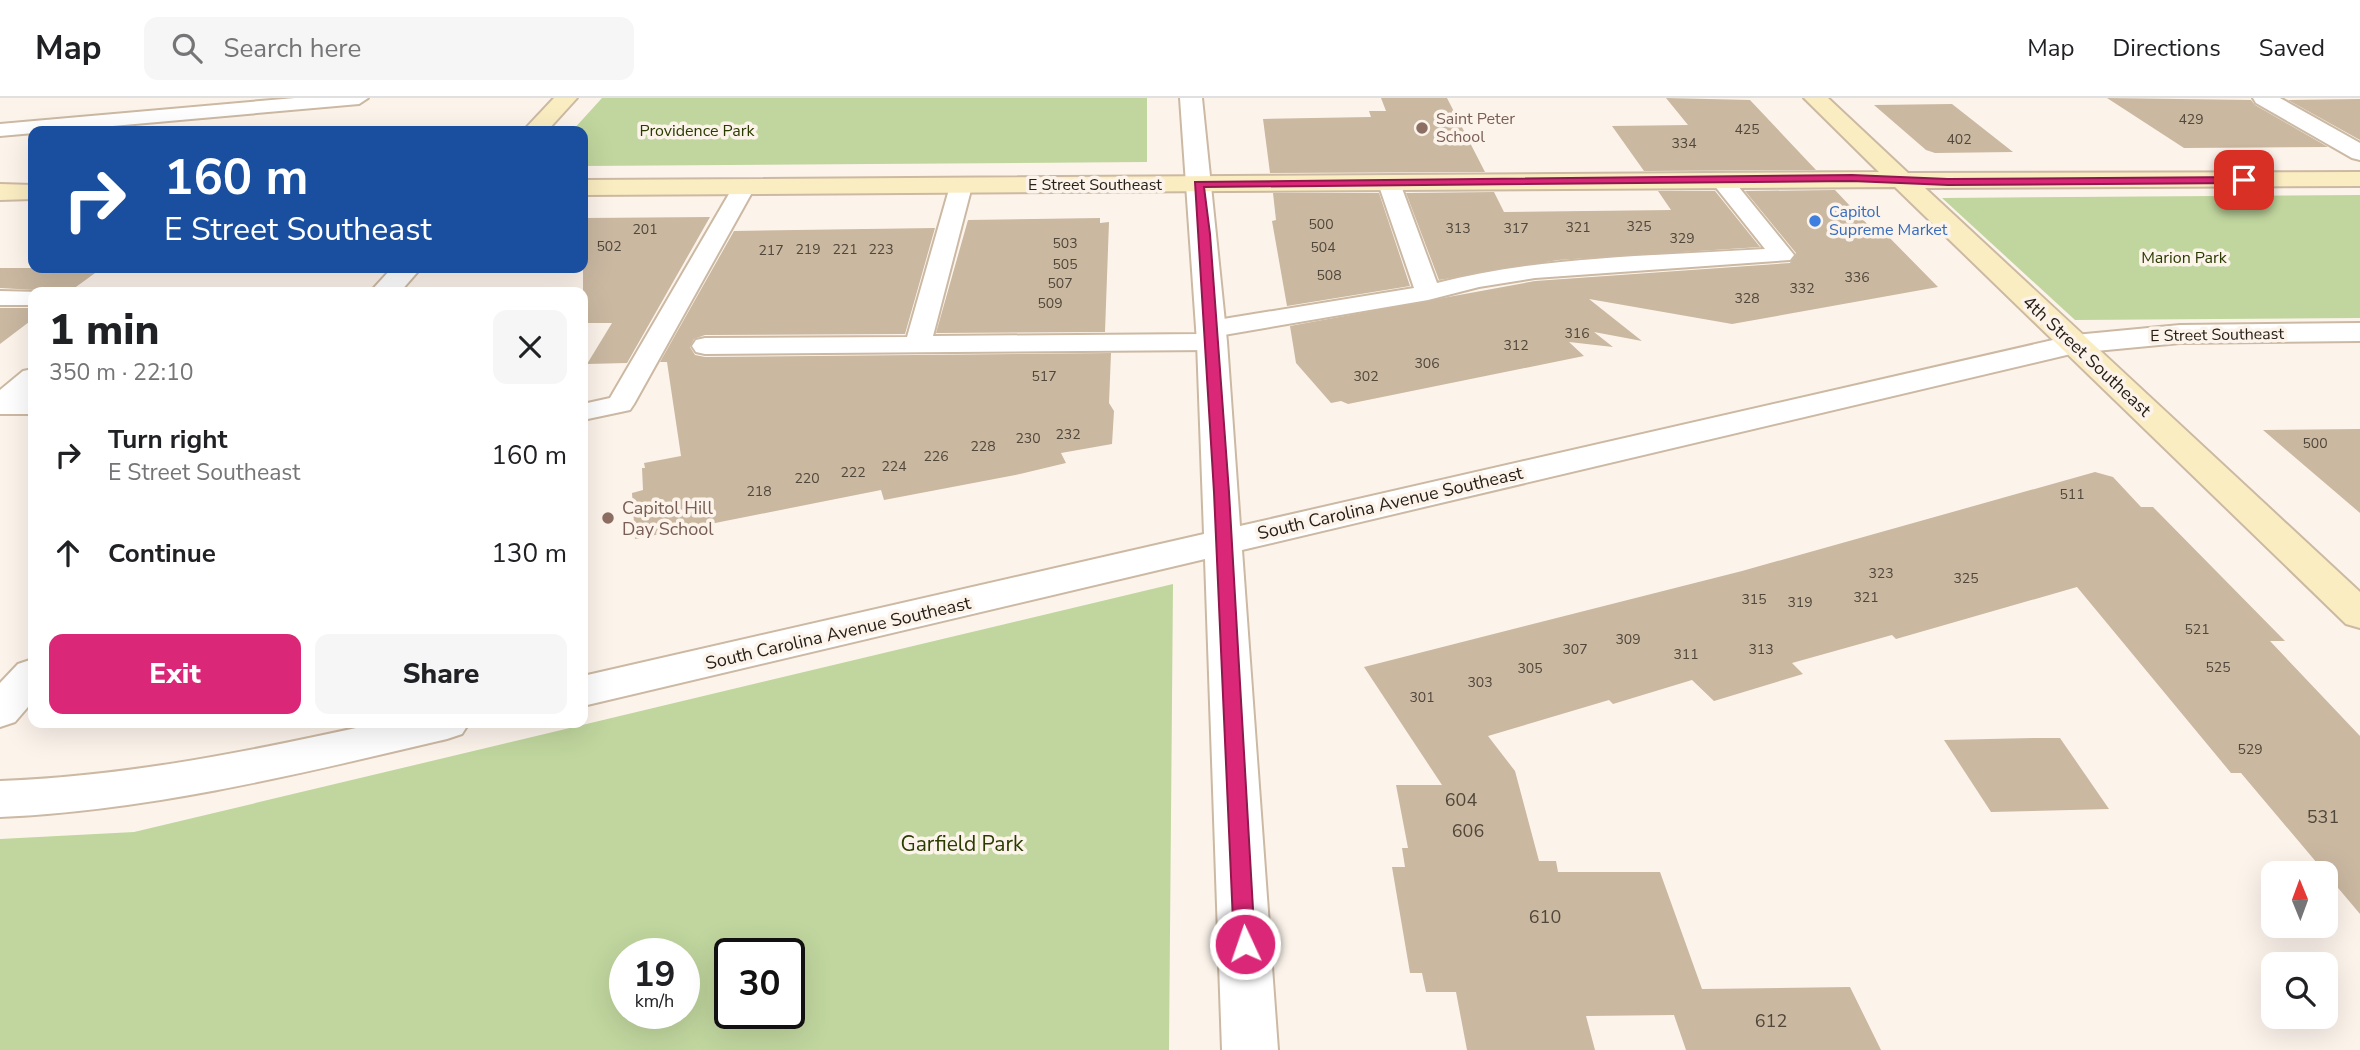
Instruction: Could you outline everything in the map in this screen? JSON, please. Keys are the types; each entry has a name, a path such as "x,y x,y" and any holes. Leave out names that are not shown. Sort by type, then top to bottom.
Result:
{"street":[{"path":"539,126 566,98"},
{"path":"1191,98 1212,336 1250,1050"},
{"name":"4th Street Southeast","path":"1815,98 2360,615"},
{"path":"2263,98 2360,153"},
{"name":"E Street Southeast","path":"588,188 1852,178 1901,180"},
{"path":"1901,180 2360,179"},
{"path":"0,192 28,192"},
{"path":"389,287 402,273"},
{"name":"E Street Southeast","path":"2075,344 2180,334 2360,332"},
{"name":"South Carolina Avenue Southeast","path":"588,690 2075,344"},
{"path":"0,404 28,404"},
{"path":"0,711 28,680"},
{"path":"0,799 95,794 164,786 425,728"}],"lane":[{"path":"45,126 359,98"},
{"path":"0,130 28,128"},
{"path":"705,346 918,344 1212,336 1428,293 1478,280 1535,271 1782,255 1721,180"},
{"path":"1389,183 1428,293"},
{"path":"918,344 961,186"},
{"path":"588,410 620,404 744,187"},
{"path":"0,298 28,298"},
{"path":"0,404 28,381"}],"green space":[{"name":"Providence Park","path":"602,98 1147,98 1147,162 588,166 588,126 577,126"},
{"name":"Marion Park","path":"2360,195 2360,318 2075,320 1942,198"},
{"name":"Garfield Park","path":"1173,584 1169,1050 0,1050 0,839 134,832 570,728 588,728 588,724"}],"building":[{"path":"1381,98 1447,98 1485,172 1270,173 1263,119 1371,117 1369,111 1386,111"},
{"path":"1666,98 1750,100 1816,170 1644,171 1612,126 1688,125"},
{"path":"2107,98 2251,100 2255,105 2328,147 2184,148"},
{"path":"2360,99 2360,140 2288,100"},
{"path":"1952,104 2013,152 1935,153 1926,150 1874,105"},
{"path":"1835,190 1870,227 1880,228 1938,287 1732,324 1589,299 1642,341 1594,332 1613,347 1569,342 1584,356 1348,404 1341,401 1331,403 1296,363 1290,326 1535,281 1790,263 1796,253 1745,191"},
{"path":"1658,191 1715,191 1760,247 1558,260 1439,280 1406,193 1494,192 1504,212 1671,210"},
{"path":"1273,193 1379,193 1410,286 1287,306 1272,221 1276,220"},
{"path":"710,217 627,363 588,364 612,323 588,323 588,287 583,287 583,273 588,273 588,218"},
{"path":"1100,218 1100,223 1109,222 1105,332 936,333 968,220"},
{"path":"935,228 905,334 705,335 694,339 690,347 695,355 705,357 1111,353 1109,403 1114,411 1112,444 1061,453 1066,463 1020,474 884,500 881,490 635,539 632,493 643,490 644,463 681,456 667,362 660,362 734,231"},
{"path":"0,268 28,268 28,273 95,273 76,287 0,288"},
{"path":"0,308 28,308 28,323 0,344"},
{"path":"2360,429 2360,513 2263,430"},
{"path":"2095,472 2113,477 2141,507 2153,507 2285,641 2270,641 2360,736 2360,914 2338,888 2338,861 2315,861 2241,773 2231,773 2077,587 1896,639 1892,635 1792,663 1803,674 1714,701 1692,680 1613,704 1609,700 1488,736 1515,771 1539,861 1556,861 1558,872 1660,872 1702,989 1850,987 1881,1050 1686,1050 1674,1015 1586,1016 1595,1050 1467,1050 1456,992 1426,992 1422,973 1410,973 1392,867 1405,867 1402,848 1408,848 1396,785 1442,785 1364,667 1742,571"},
{"path":"2060,738 2109,809 1991,812 1944,740"}],"place":[{"name":"Saint Peter School","path":"1422,128"},
{"name":"Capitol Supreme Market","path":"1815,221"},
{"name":"Capitol Hill Day School","path":"608,518"}],"route":[{"path":"1245,944 1222,492 1205,234 1199,184 1852,178 1948,182 2244,180"}]}
